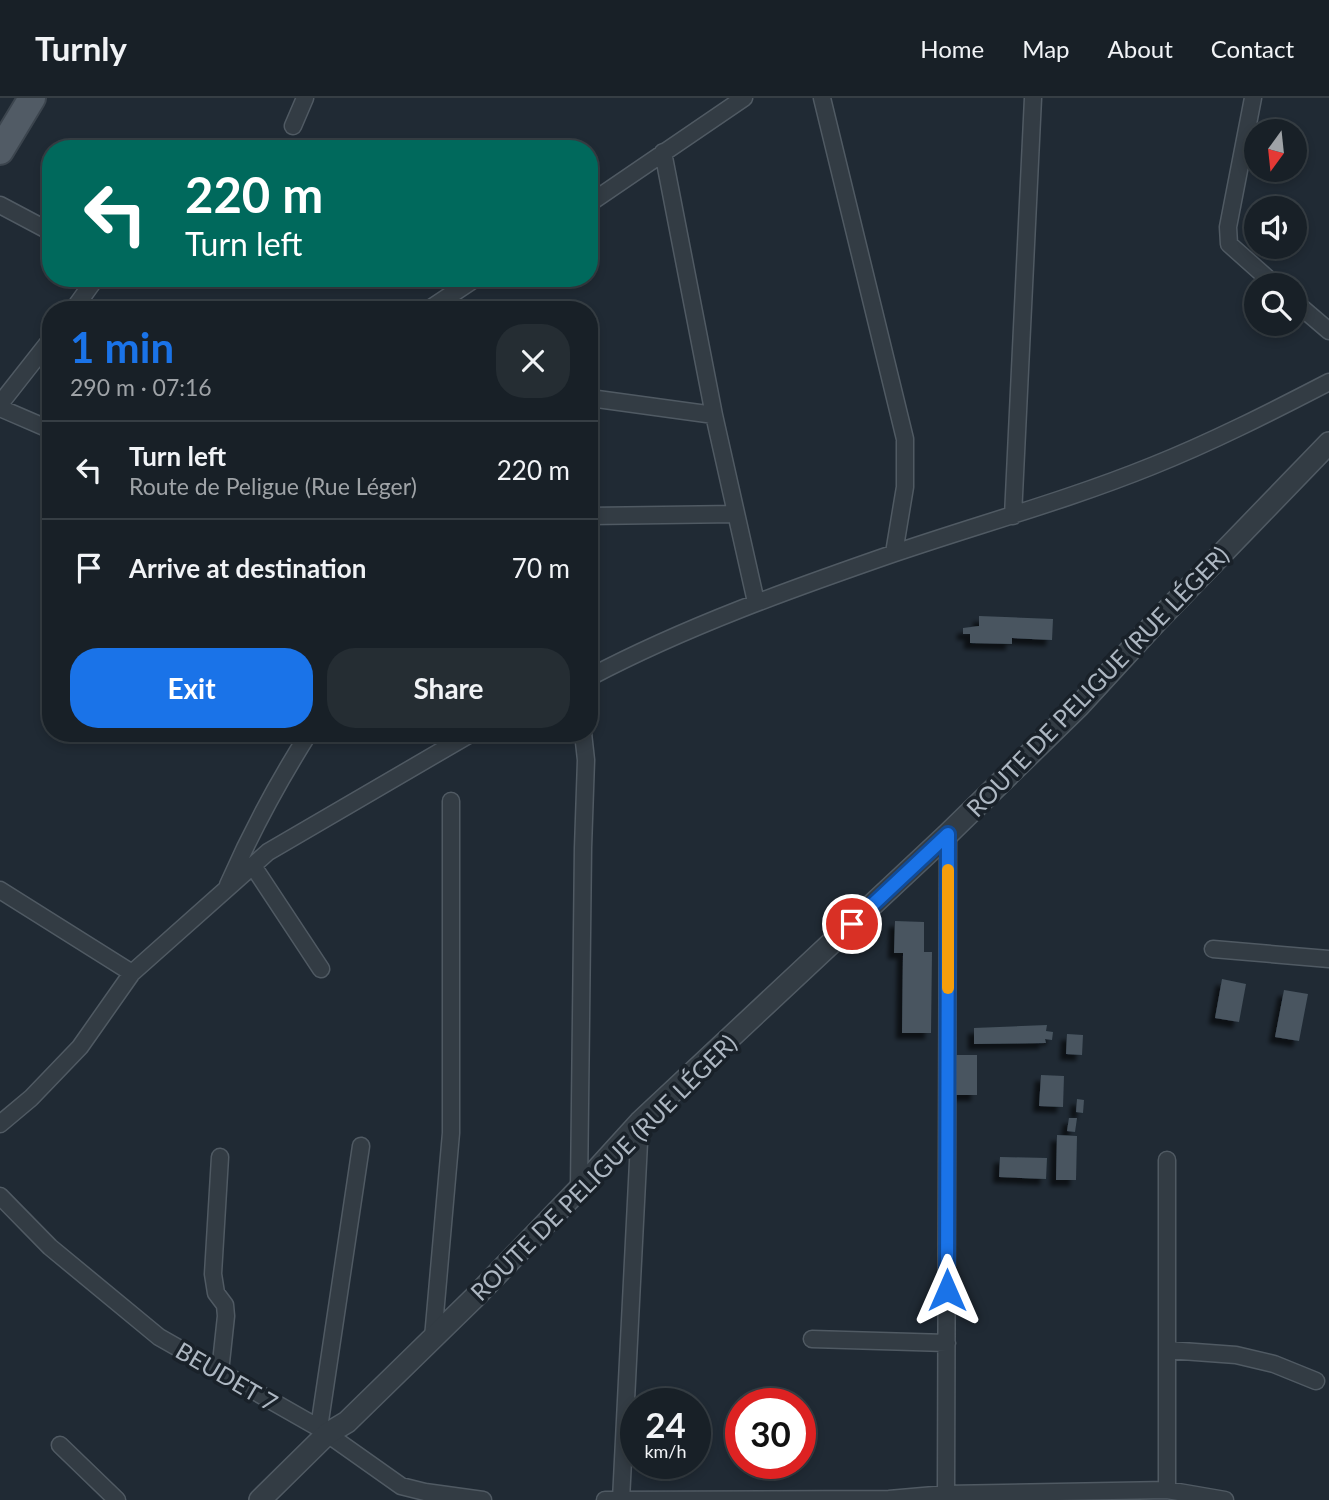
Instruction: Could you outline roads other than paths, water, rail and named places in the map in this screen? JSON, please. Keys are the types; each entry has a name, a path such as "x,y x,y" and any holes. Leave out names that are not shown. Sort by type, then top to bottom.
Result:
{"main road":[{"path":"0,150 32,98"}],"street":[{"path":"293,126 305,98"},
{"path":"598,197 744,98"},
{"path":"822,98 905,439 905,487 894,553"},
{"path":"1013,516 1033,98"},
{"path":"1253,98 1228,227 1229,243 1262,273"},
{"path":"663,152 714,415 756,602"},
{"path":"0,205 42,227"},
{"path":"442,301 462,287"},
{"path":"1307,312 1329,331"},
{"path":"42,351 0,406 42,426"},
{"path":"598,673 756,602 1151,467 1254,421 1329,382"},
{"path":"598,399 714,415"},
{"name":"ROUTE DE PELIGUE (RUE LÉGER)","path":"260,1500 323,1431 347,1422 433,1338 579,1189 640,1122 948,834 1079,706 1329,443"},
{"path":"598,516 736,514"},
{"path":"226,891 251,832 303,742"},
{"path":"0,1124 31,1098 80,1047 132,973 268,852 457,742"},
{"path":"579,1189 586,760 584,742"},
{"path":"433,1338 451,1133 451,801"},
{"path":"946,1494 948,834"},
{"path":"253,866 321,969"},
{"path":"0,890 132,973"},
{"path":"1213,949 1329,959"},
{"path":"621,1500 640,1122"},
{"path":"323,1431 361,1146"},
{"path":"219,1372 226,1316 225,1305 216,1293 213,1274 220,1157"},
{"path":"1167,1160 1167,1490"},
{"name":"BEUDET 7","path":"0,1196 50,1247 159,1337 323,1431 400,1493 425,1492 483,1500"},
{"path":"812,1339 947,1343"},
{"path":"1168,1350 1236,1355 1274,1364 1316,1381"},
{"path":"60,1446 117,1500"},
{"path":"605,1500 889,1500 946,1494 1167,1490 1224,1500"}]}
